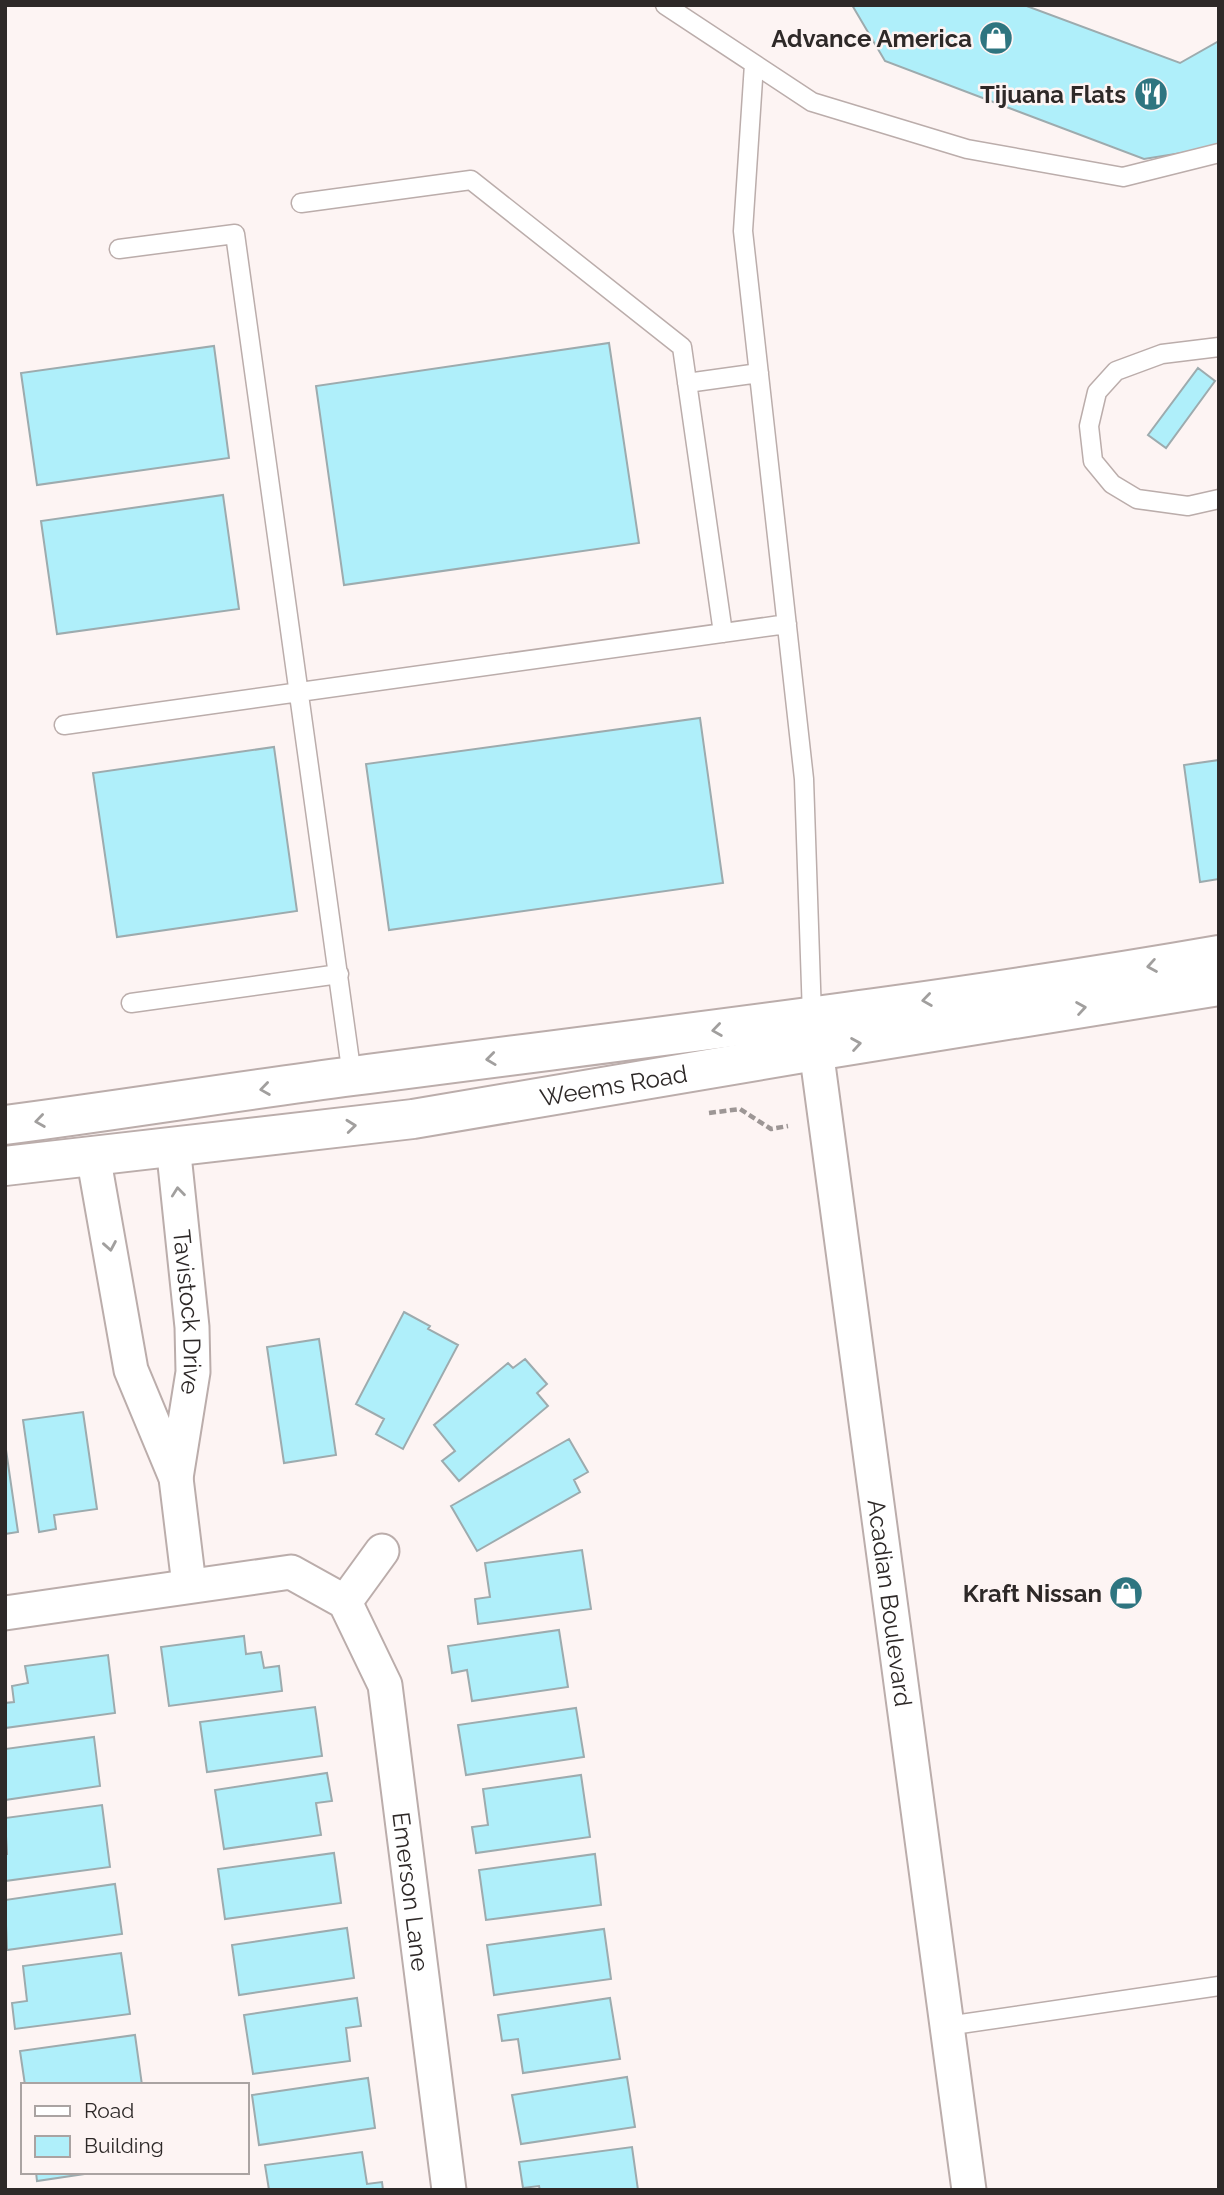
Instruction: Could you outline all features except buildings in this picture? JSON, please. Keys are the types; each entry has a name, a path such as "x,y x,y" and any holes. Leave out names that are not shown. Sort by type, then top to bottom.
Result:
{"street":[{"name":"Weems Road","path":"5,1166 413,1119 813,1033 1219,955"},
{"name":"Weems Road","path":"5,1125 352,1076 677,1035 813,1033 1219,986"},
{"name":"Acadian Boulevard","path":"813,1033 969,2190"},
{"name":"Tavistock Drive","path":"173,1145 192,1326 193,1371 176,1478"},
{"name":"Tavistock Drive","path":"93,1155 131,1370 176,1478 189,1585"},
{"path":"5,1613 291,1572 345,1602 382,1551"},
{"name":"Emerson Lane","path":"345,1602 385,1685 449,2190"}],"lane":[{"path":"665,5 812,102 967,149 1123,177 1219,153"},
{"path":"754,64 743,231 804,779 813,1033"},
{"path":"301,203 471,180 682,347 723,633"},
{"path":"119,249 236,234 352,1076"},
{"path":"1219,347 1161,354 1116,371 1097,392 1089,426 1093,461 1112,484 1137,499 1188,506 1219,499"},
{"path":"687,383 760,373"},
{"path":"64,725 787,624"},
{"path":"131,1003 339,974"},
{"path":"947,2026 1219,1986"}],"place":[{"name":"Advance America","path":"996,38"},
{"name":"Tijuana Flats","path":"1151,94"},
{"name":"Kraft Nissan","path":"1126,1593"}]}
